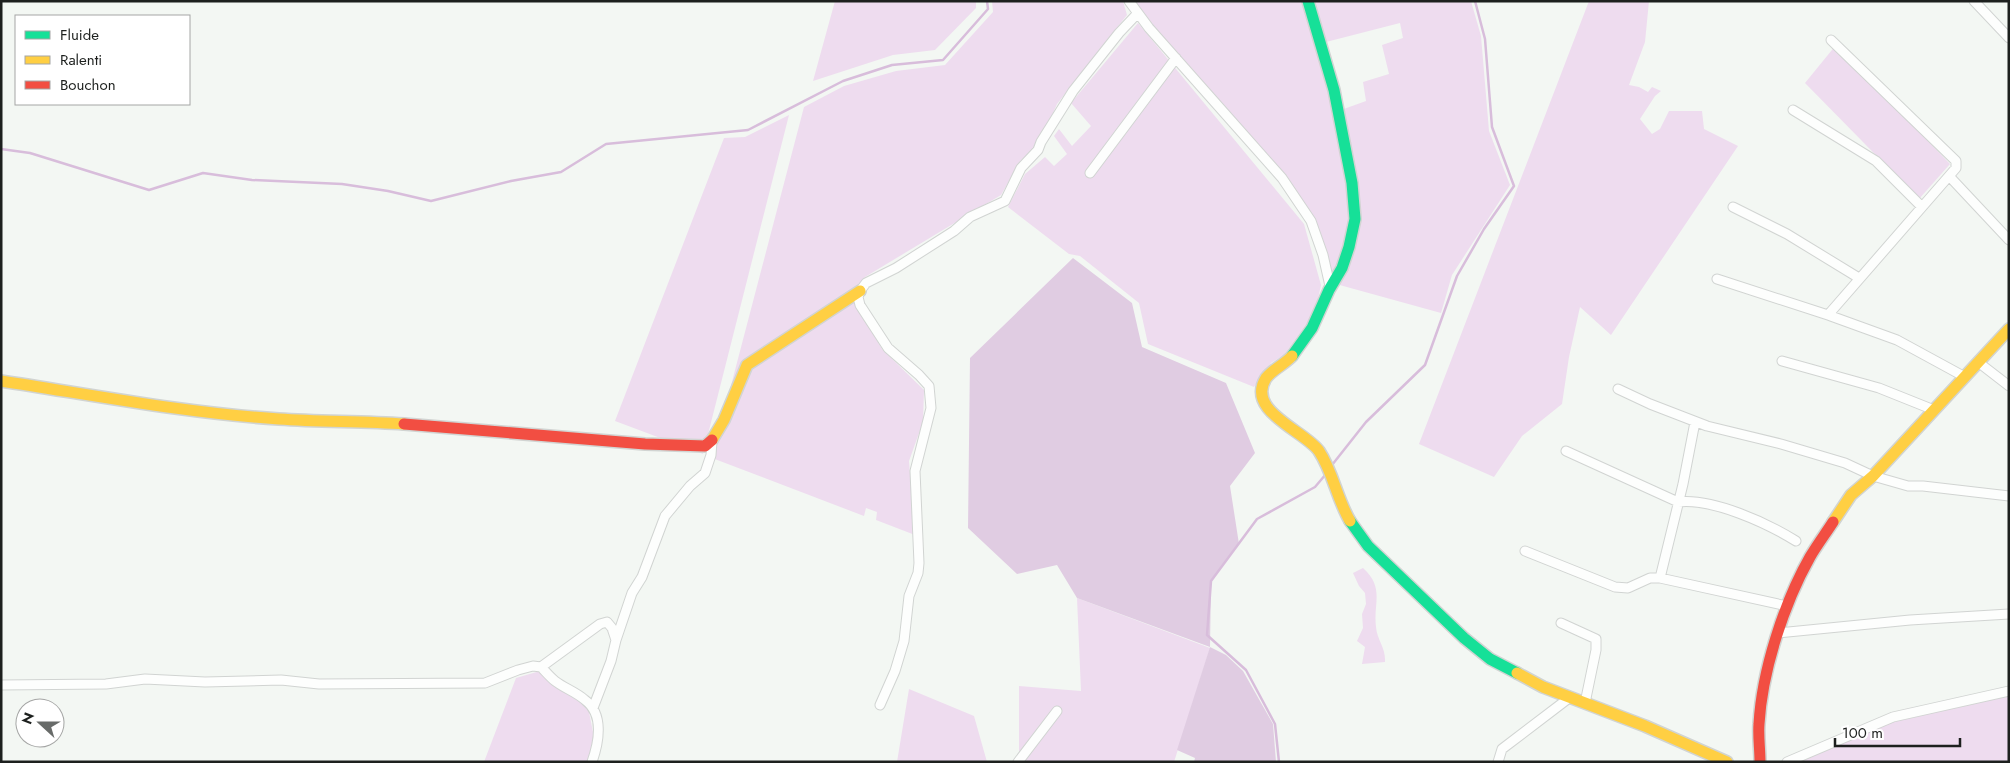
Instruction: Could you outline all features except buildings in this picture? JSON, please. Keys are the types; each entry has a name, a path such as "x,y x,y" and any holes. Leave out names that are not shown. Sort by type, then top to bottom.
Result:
{"main road":[{"path":"1308,1 1329,70 1353,184 1354,220 1340,272 1330,286 1318,317 1289,359 1270,373 1263,386 1266,403 1270,411 1275,418 1312,442 1328,469 1340,503 1361,537 1474,647 1496,663 1543,687 1645,726 1727,762"},
{"path":"1,381 167,406 279,419 365,421 645,444 705,446 712,441 730,409 742,372 747,365 860,291"},
{"path":"1760,762 1759,725 1761,709 1777,633 1787,606 1810,557 1852,495 1873,476 2009,329"}],"street":[{"path":"1129,1 1176,58 1282,178 1311,221 1323,255 1330,286"},
{"path":"1974,1 2009,38"},
{"path":"880,705 895,671 904,641 909,596 918,573 915,471 932,408 929,386 920,375 888,348 860,305 858,297 860,291 866,283 896,268 954,231 970,217 1005,201 1018,173 1038,150 1073,90 1119,33 1138,14"},
{"path":"1828,315 1956,168 1956,161 1830,40"},
{"path":"1090,173 1176,58"},
{"path":"1793,110 1876,161 1922,207"},
{"path":"1949,176 2009,240"},
{"path":"1733,207 1787,234 1859,278"},
{"path":"1717,279 1828,315 1897,340 1965,377"},
{"path":"1782,361 1879,388 1934,410"},
{"path":"1978,362 2009,386"},
{"path":"1618,389 1695,422 1845,463 1873,476 1908,486 2009,496"},
{"path":"1660,578 1695,422"},
{"path":"593,708 611,661 632,592 642,577 665,516 690,486 705,473 712,441"},
{"path":"1566,452 1678,502 1689,501 1717,506 1778,530 1796,541"},
{"path":"1525,551 1615,587 1628,588 1650,578 1660,578 1787,606"},
{"path":"1777,633 1901,621 2009,614"},
{"path":"1,685 106,684 145,679 205,682 280,680 319,684 485,683 518,670 541,667 600,624 607,622 612,628 616,640"},
{"path":"1561,623 1596,639 1596,650 1585,703"},
{"path":"541,667 554,681 586,700 593,708 597,718 598,732 592,762"},
{"path":"1787,762 1893,717 2009,690"},
{"path":"1498,762 1502,750 1568,698"},
{"path":"1018,762 1057,711"}],"shaded area":[{"path":"835,1 976,1 976,8 935,50 893,55 813,81"},
{"path":"992,1 1123,1 1127,15 1057,104 1038,147 1021,160 1001,195 865,277 850,295 882,349 924,390 923,422 909,461 915,535 876,520 877,512 866,508 864,516 712,458 804,107 844,86 896,71 945,65 993,12"},
{"path":"1133,1 1305,1 1326,74 1349,184 1350,220 1345,244 1332,278 1314,219 1193,76"},
{"path":"1313,1 1471,1 1481,36 1489,131 1510,185 1452,275 1441,313 1336,284 1353,244 1341,110 1366,101 1363,82 1389,74 1382,45 1403,38 1400,23 1326,42"},
{"path":"1589,1 1649,1 1645,42 1629,85 1639,87 1648,92 1652,87 1661,91 1655,96 1640,119 1652,134 1660,129 1669,111 1702,111 1704,129 1738,146 1611,335 1580,307 1569,357 1562,404 1522,436 1494,477 1419,444"},
{"path":"1138,23 1304,224 1321,285 1315,312 1284,355 1271,363 1254,387 1148,344 1139,303 1080,256 1069,254 1008,207 1025,174 1045,157 1054,166 1067,154 1054,136 1059,129 1072,146 1091,126 1071,103"},
{"path":"1836,45 1950,164 1919,199 1805,83"},
{"path":"789,115 703,454 615,421 724,138 745,137"},
{"path":"1073,258 1132,303 1142,347 1226,383 1255,453 1230,486 1239,544 1211,581 1210,647 1077,598 1057,565 1017,574 968,528 970,358"},
{"path":"1363,568 1370,575 1376,589 1376,627 1384,652 1385,662 1362,664 1365,647 1357,641 1363,628 1362,614 1366,604 1365,593 1359,586 1353,573"},
{"path":"1077,598 1210,648 1174,762 1019,762 1019,686 1081,691"},
{"path":"1210,647 1226,655 1243,671 1273,724 1276,762 1194,762 1195,758 1177,750"},
{"path":"540,671 552,685 588,707 594,737 588,762 484,762 516,678"},
{"path":"909,689 974,716 987,762 897,762"},
{"path":"2009,691 2009,762 1789,762 1905,715"}],"waterway":[{"path":"1,149 30,153 149,190 203,173 252,180 342,184 388,191 431,201 511,181 561,172 606,144 748,130 843,81 892,65 943,60 988,9 987,1"},
{"path":"1332,465 1366,422 1425,365 1457,276 1484,229 1514,186 1492,127 1485,39 1475,1"},
{"path":"1279,762 1275,724 1246,670 1207,635 1211,581 1257,519 1315,487 1326,474"}],"traffic: fast":[{"path":"1292,356 1312,328 1329,290 1342,268 1355,219 1352,183 1334,90 1308,1"},
{"path":"1350,521 1368,546 1464,638 1490,659 1517,673"}],"traffic: slow":[{"path":"712,440 724,420 747,365 860,291"},
{"path":"1833,522 1851,495 1873,476 2009,329"},
{"path":"1292,356 1266,378 1262,390 1263,401 1279,419 1312,443 1319,451 1350,521"},
{"path":"1,381 140,403 244,416 404,424"},
{"path":"1517,673 1543,687 1645,726 1727,762"}],"traffic: jam":[{"path":"404,424 645,444 705,446 712,440"},
{"path":"1760,762 1759,729 1761,703 1776,638 1800,575 1833,522"}]}
